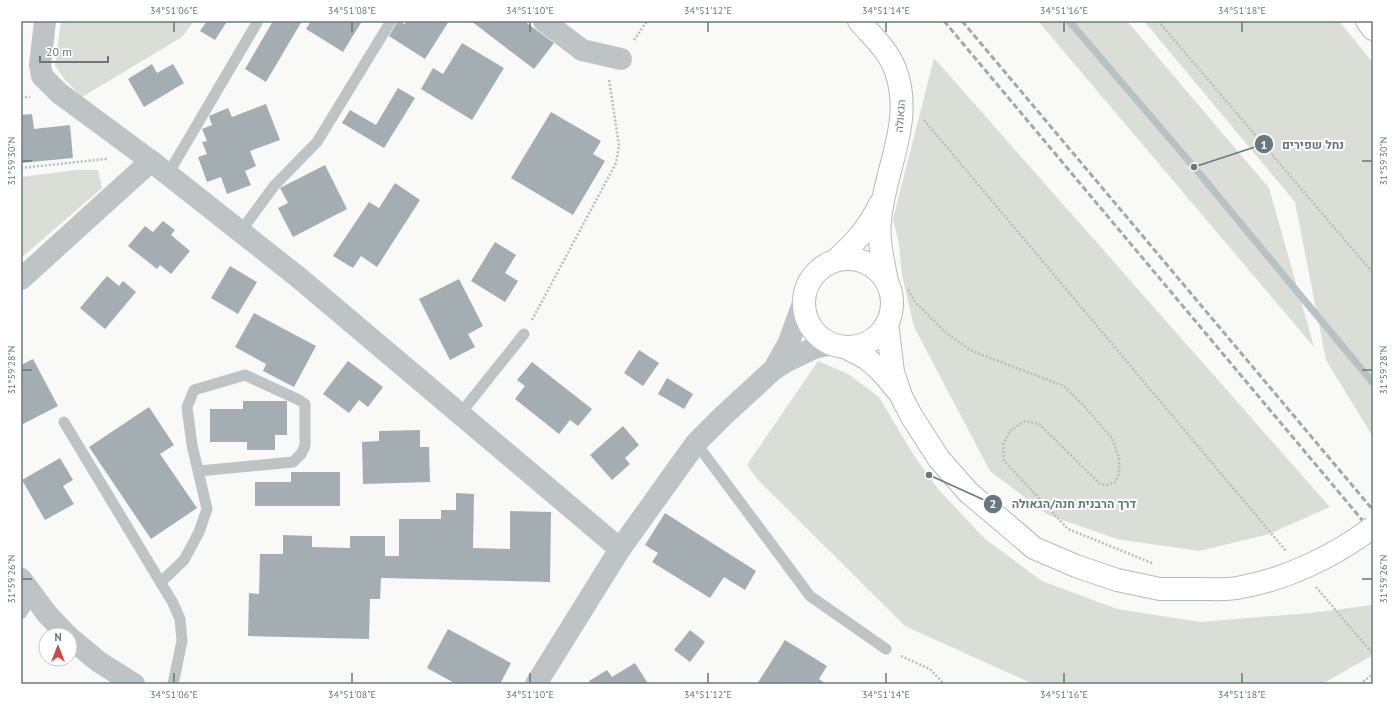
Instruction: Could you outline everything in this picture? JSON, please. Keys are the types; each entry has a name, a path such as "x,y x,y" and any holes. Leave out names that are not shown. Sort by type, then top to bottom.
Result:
{"main road":[{"name":"הגאולה","path":"858,21 884,50 895,68 902,93 900,132 883,198 880,221 880,241 896,283"},
{"path":"1367,21 1373,29"},
{"name":"הגאולה","path":"836,260 860,237 873,219 883,198"},
{"path":"838,346 855,347 865,344 874,339 881,332 887,323 892,309 892,295 896,283 865,262 851,258 836,260 823,266 812,276 805,289 803,303 805,316 811,328 820,338 838,346 866,358 875,366 901,396"},
{"path":"887,323 893,372 901,396 912,417 939,459 969,493 1034,548 1076,566 1118,580 1160,589 1237,588 1281,577 1319,560 1349,545 1373,527"}],"street":[{"path":"45,21 40,65 42,76 58,93 168,174 303,281 620,549"},
{"path":"544,21 582,50 621,59"},
{"path":"21,279 151,161"},
{"path":"773,370 789,342 803,303"},
{"path":"536,684 620,549 696,443 773,370 785,362 814,348 838,346"},
{"path":"25,596 47,614 59,627"},
{"path":"78,645 99,662 134,684"}],"lane":[{"path":"168,174 258,21"},
{"path":"241,231 274,186 317,142 391,21"},
{"path":"460,414 524,334"},
{"path":"161,582 184,560 200,532 206,509 192,445 187,408 194,390 245,375 305,404 306,446 293,462 198,471"},
{"path":"64,422 173,602 180,619 182,641 173,684"},
{"path":"696,443 810,596 886,649"}],"path":[{"path":"524,334 616,163 619,146 608,76 648,21"},
{"path":"1158,21 1373,273"},
{"path":"902,93 1290,555"},
{"path":"21,168 105,159 128,144"},
{"path":"896,283 945,332 972,351 1064,386 1090,412 1112,438 1119,458 1119,474 1115,482 1108,485 1100,484 1039,424 1025,421 1012,430 1004,444 1004,461 1068,529 1154,564"},
{"path":"1315,585 1373,654"},
{"path":"886,649 930,669 944,684"},
{"path":"1360,684 1373,674"}],"shaded area":[{"path":"61,21 194,21 182,37 82,97 65,80 55,65"},
{"path":"1038,21 1127,21 1269,188 1314,347"},
{"path":"1144,21 1339,21 1373,63 1373,437 1326,360 1295,202"},
{"path":"934,58 1330,507 1269,534 1199,551 1117,539 1048,515 990,471 914,327 902,275 899,244 893,219"},
{"path":"76,170 98,170 102,188 21,258 21,177"},
{"path":"818,361 848,374 879,397 913,454 938,489 985,539 1042,581 1117,609 1200,622 1310,613 1373,605 1373,655 1322,684 1033,684 905,626 758,480 747,465"}],"building":[{"path":"207,21 223,21 226,23 215,40 200,31"},
{"path":"273,21 302,21 266,82 245,69"},
{"path":"311,21 362,21 343,52 306,29"},
{"path":"398,21 405,24 407,21 449,21 425,59 389,36"},
{"path":"471,21 524,21 554,43 534,69"},
{"path":"462,43 504,68 472,120 421,89 433,68 443,74"},
{"path":"152,64 157,73 173,64 184,83 144,107 128,79"},
{"path":"398,88 415,98 384,148 342,123 350,110 376,125"},
{"path":"266,104 280,140 250,151 256,166 245,171 251,185 227,194 221,177 207,182 198,157 207,154 202,142 207,141 202,129 212,125 209,116 228,108 232,117"},
{"path":"551,112 601,141 593,154 605,161 573,215 511,178"},
{"path":"32,114 34,129 70,125 73,158 21,163 21,115"},
{"path":"325,165 347,209 293,237 278,208 288,203 280,188"},
{"path":"395,183 420,200 377,267 361,256 353,268 333,256 369,202 379,208"},
{"path":"163,221 175,230 171,235 190,251 171,274 160,265 157,269 128,246 145,226 153,232"},
{"path":"495,242 516,255 505,273 518,281 505,302 471,281"},
{"path":"230,266 257,282 238,314 211,298"},
{"path":"107,276 119,286 123,281 136,292 105,329 80,308"},
{"path":"459,279 483,326 468,334 475,347 450,360 419,299"},
{"path":"254,313 316,346 294,387 263,371 266,364 235,347"},
{"path":"639,350 659,363 643,386 624,373"},
{"path":"33,359 58,406 21,425 21,365"},
{"path":"348,361 383,387 368,407 359,400 349,413 323,394"},
{"path":"532,362 592,409 578,426 570,420 559,434 515,399 525,386 517,380"},
{"path":"667,378 693,394 684,409 658,394"},
{"path":"243,401 287,401 287,435 275,435 275,450 247,450 247,442 210,442 210,409 243,409"},
{"path":"149,407 174,445 160,454 197,508 151,539 89,447"},
{"path":"623,426 639,445 625,458 630,464 612,480 590,455"},
{"path":"420,430 420,447 429,447 430,482 363,484 362,442 379,441 379,431"},
{"path":"60,458 73,480 63,486 74,504 45,520 22,480"},
{"path":"291,472 340,472 340,506 255,506 255,482 291,482"},
{"path":"456,493 474,494 473,548 510,549 510,511 551,512 550,582 381,578 380,599 370,599 369,639 248,636 249,593 259,594 260,554 283,554 283,535 312,536 312,547 350,548 350,536 385,536 385,556 399,556 399,519 441,519 441,510 456,510"},
{"path":"665,513 756,571 745,590 724,577 710,598 652,562 658,553 645,545"},
{"path":"448,629 511,663 500,684 456,684 427,668"},
{"path":"690,630 705,642 690,662 674,650"},
{"path":"785,640 827,666 819,679 826,684 757,684"},
{"path":"635,663 647,682 643,684 591,684 589,681 607,670 612,677"}],"waterway":[{"path":"1069,21 1194,167 1373,383"}],"railway":[{"path":"944,21 1373,533"},
{"path":"962,21 1373,510"}],"place":[{"name":"נחל שפירים","path":"1194,167"},
{"name":"דרך הרבנית חנה/הגאולה","path":"929,475"}]}
